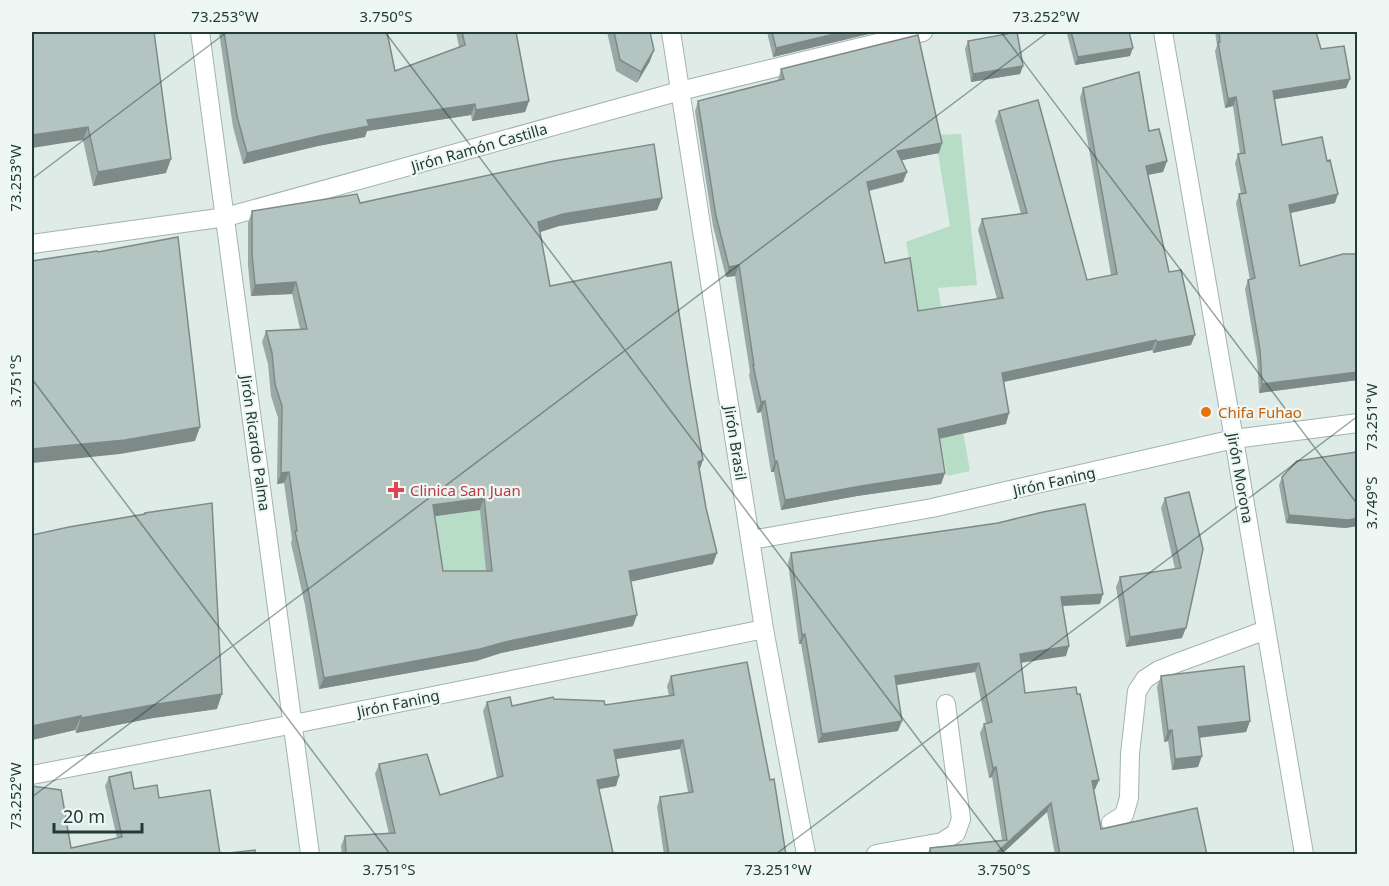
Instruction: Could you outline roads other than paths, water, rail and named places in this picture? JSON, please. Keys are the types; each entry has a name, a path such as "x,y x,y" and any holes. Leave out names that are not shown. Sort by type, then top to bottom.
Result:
{"street":[{"name":"Jirón Ricardo Palma","path":"200,32 310,855"},
{"name":"Jirón Brasil","path":"670,32 764,629 806,855"},
{"name":"Jirón Ramón Castilla","path":"32,244 226,218 680,91 923,32"},
{"name":"Jirón Morona","path":"1163,32 1304,855"},
{"name":"Jirón Faning","path":"751,540 932,508 1234,439 1358,423"},
{"name":"Jirón Faning","path":"32,775 764,629"},
{"path":"1112,823 1124,815 1129,798 1130,754 1137,692 1145,679 1159,670 1266,630"},
{"path":"876,855 942,842 956,833 961,819 946,704"}],"place":[{"name":"Chifa Fuhao","path":"1206,412"},
{"name":"Clinica San Juan","path":"396,490"}]}
